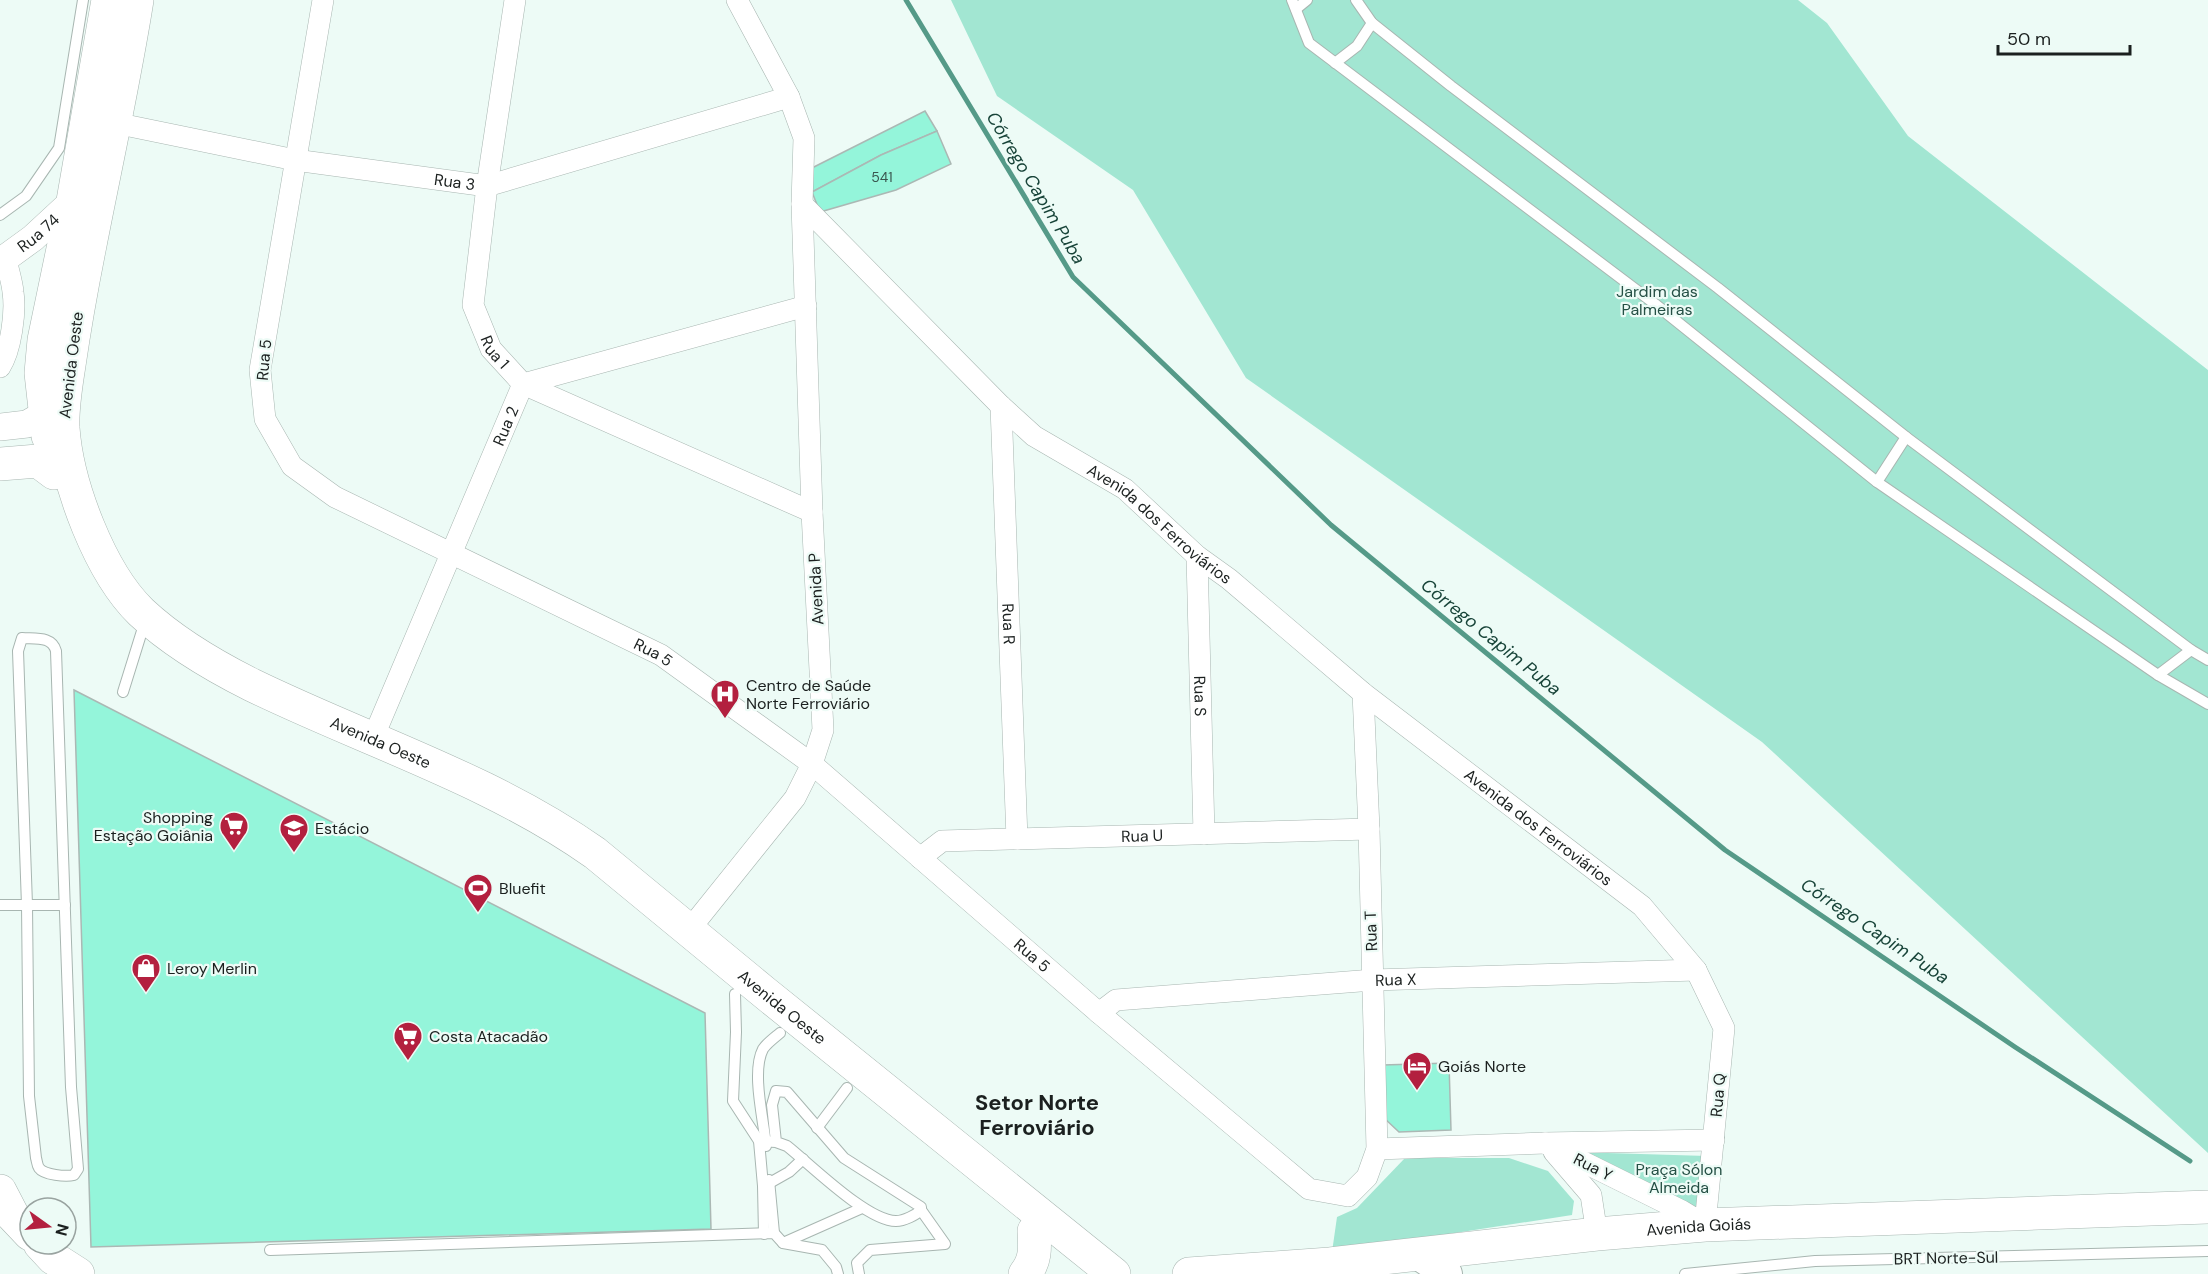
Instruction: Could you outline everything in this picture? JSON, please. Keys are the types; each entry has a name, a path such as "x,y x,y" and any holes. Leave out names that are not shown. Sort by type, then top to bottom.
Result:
{"main road":[{"name":"Avenida Oeste","path":"108,0 73,201 44,340 41,374 63,428 71,473 101,558 141,611 204,659 253,685 528,810 565,832 595,853 1114,1274"},
{"name":"Avenida Oeste","path":"137,0 78,303 54,409 54,473 62,514 88,566 106,592 142,632 178,664 211,684 439,788 518,827 584,868 847,1088 1085,1274"},
{"path":"0,464 38,461 54,473"},
{"path":"0,1191 18,1221"},
{"name":"Avenida Goiás","path":"1189,1274 1329,1264 1597,1234 1704,1225 2208,1207"},
{"path":"1026,1274 1032,1266 1035,1254 1034,1232"},
{"path":"1419,1255 1447,1274"},
{"path":"51,1256 78,1274"}],"street":[{"name":"Rua 5","path":"323,0 260,370 265,419 292,466 335,497 661,655 812,764 1099,1013 1309,1189 1348,1197"},
{"name":"Rua 1","path":"515,0 487,186 473,305 491,349 522,384 812,512"},
{"path":"738,0 789,97 804,138 802,204"},
{"name":"Rua 3","path":"114,123 295,160 487,186 789,97"},
{"name":"Rua 74","path":"3,261 33,238 73,201"},
{"name":"Avenida P","path":"688,930 795,798 812,764 823,730 812,512 802,204"},
{"name":"Avenida dos Ferroviários","path":"802,204 1001,406 1034,436 1125,489 1197,556 1229,579 1363,693 1642,906 1696,970"},
{"path":"0,367 13,320 14,293 3,261"},
{"name":"Rua 2","path":"373,738 522,384 806,306"},
{"name":"Rua R","path":"1001,406 1017,839"},
{"path":"0,427 27,424 54,409"},
{"name":"Rua S","path":"1197,556 1204,834"},
{"name":"Rua T","path":"1348,1197 1367,1177 1377,1149 1369,829 1363,693"},
{"name":"Rua U","path":"920,858 942,841 1369,829"},
{"name":"Rua X","path":"1099,1013 1116,1000 1373,980 1696,970"},
{"name":"Rua Q","path":"1696,970 1724,1028 1704,1225"},
{"name":"Rua Y","path":"1377,1149 1714,1140"},
{"name":"Rua Y","path":"1545,1143 1682,1211 1704,1225"},
{"name":"Rua Y","path":"1545,1143 1591,1195 1597,1234"}],"lane":[{"path":"0,215 26,195 59,148 83,0"},
{"path":"1307,0 1294,4 1309,43 1655,304 1876,482 2158,675 2208,704"},
{"path":"1356,0 1372,23 1451,86 1718,288 1906,437 2191,650 2208,660"},
{"path":"1335,63 1357,46 1372,23"},
{"path":"1876,482 1906,437"},
{"path":"123,692 142,632"},
{"path":"22,638 50,640 56,651 64,905 71,1087 78,1169 74,1175 68,1176 44,1172 39,1168 29,1096 27,905 18,651 22,638"},
{"path":"2158,675 2191,650"},
{"path":"0,906 64,905"},
{"path":"735,994 733,1101 767,1141 788,1146 862,1208 895,1221 919,1213 921,1210"},
{"path":"767,1141 759,1076 760,1058 764,1046 780,1033"},
{"path":"817,1128 847,1088"},
{"path":"769,1234 766,1185 767,1141 772,1105 776,1091 781,1090 787,1092 844,1158 921,1207 945,1244 870,1250 857,1263 859,1274"},
{"path":"766,1185 789,1172 803,1159"},
{"path":"783,1243 862,1208"},
{"path":"270,1250 769,1234 783,1243 822,1250 836,1267 838,1274"},
{"path":"1685,1274 1815,1261 2208,1251"}],"green space":[{"name":"Jardim das Palmeiras","path":"951,0 1798,0 1827,23 1908,136 2208,370 2208,1153 1762,742 1246,378 1133,190 997,96"},
{"name":"Praça Sólon Almeida","path":"1574,1152 1707,1156 1701,1214"},
{"path":"1405,1158 1509,1158 1548,1171 1574,1201 1572,1215 1332,1252 1337,1217 1357,1208"}],"building":[{"path":"925,111 937,131 881,155 812,192 806,171"},
{"path":"937,131 951,164 896,190 820,212 812,192 881,155"},
{"name":"Shopping Estação Goiânia","path":"74,690 705,1013 711,1229 91,1247"},
{"name":"Goiás Norte","path":"1449,1063 1451,1130 1399,1132 1384,1118 1383,1065"}],"waterway":[{"name":"Córrego Capim Puba","path":"906,0 1073,277 1331,525 1725,850 2015,1047 2190,1161"}],"place":[{"name":"Centro de Saúde Norte Ferroviário","path":"725,720"},
{"name":"Shopping Estação Goiânia","path":"234,852"},
{"name":"Estácio","path":"294,854"},
{"name":"Bluefit","path":"478,914"},
{"name":"Leroy Merlin","path":"146,994"},
{"name":"Costa Atacadão","path":"408,1062"},
{"name":"Goiás Norte","path":"1417,1092"}],"district":[{"name":"Setor Norte Ferroviário","path":"1037,1114"}]}
